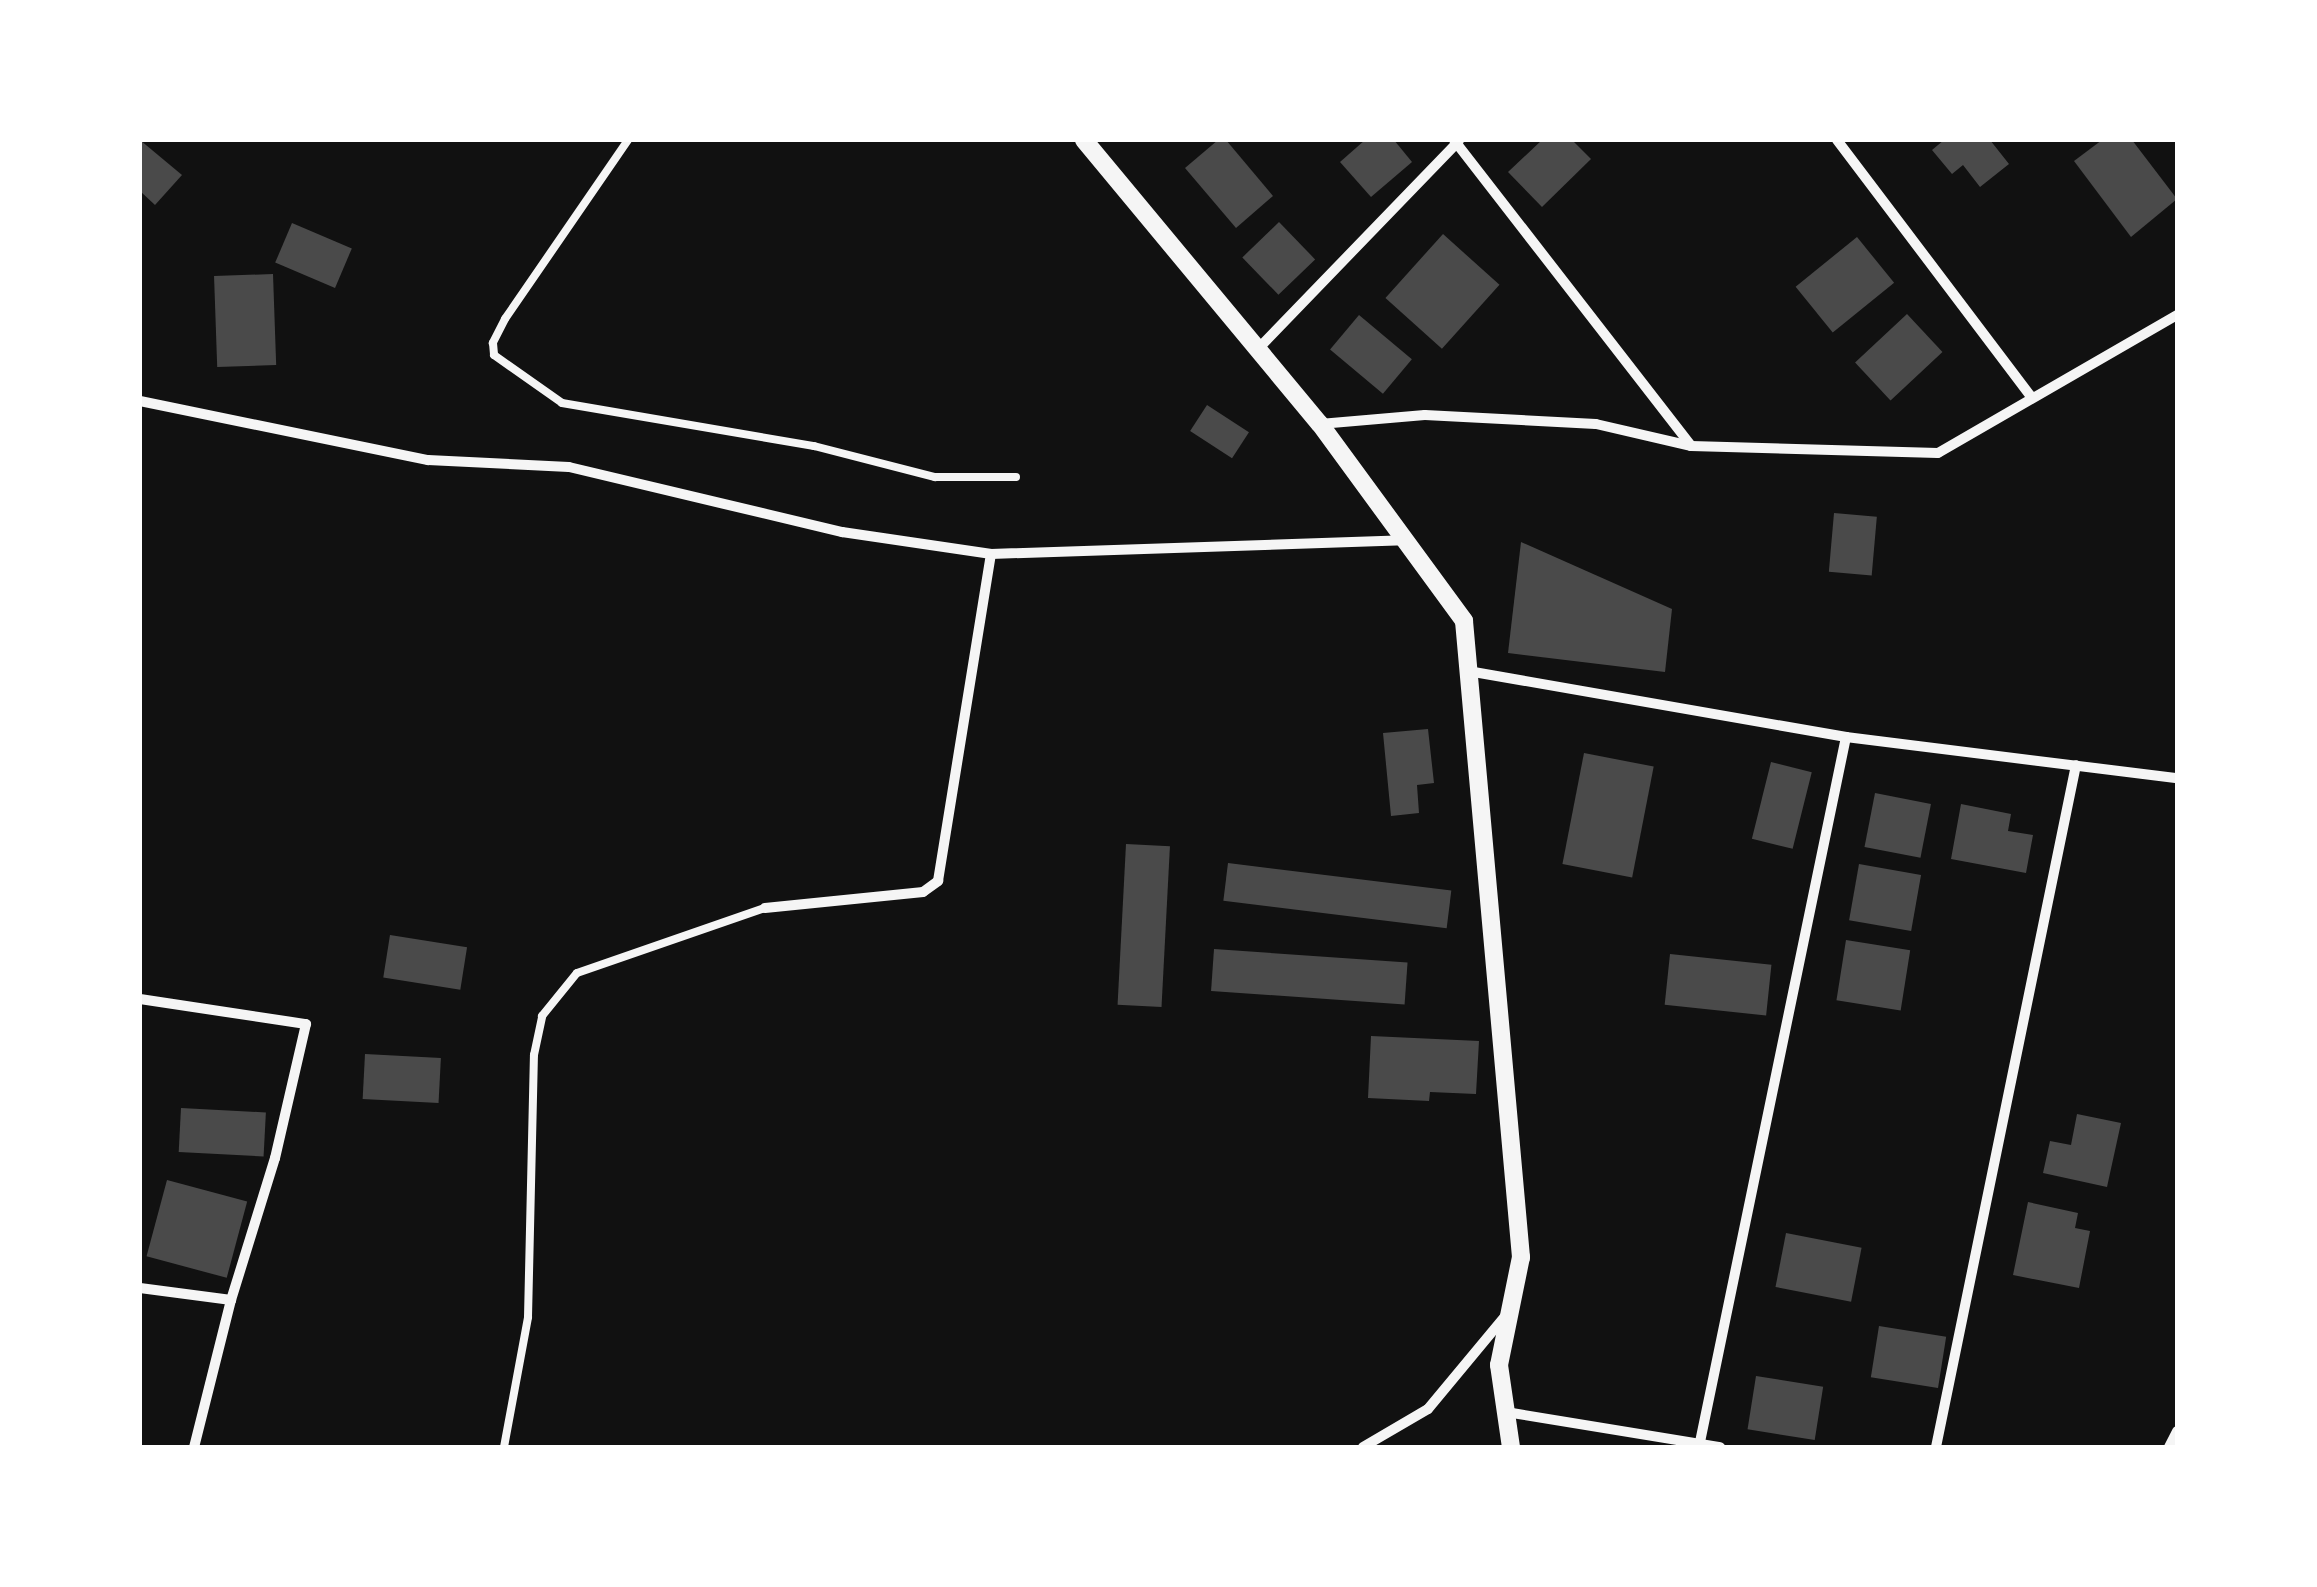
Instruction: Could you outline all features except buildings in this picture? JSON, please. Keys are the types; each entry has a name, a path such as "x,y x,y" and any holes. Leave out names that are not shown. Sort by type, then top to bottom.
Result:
{"street":[{"path":"1084,140 1320,424 1464,621 1520,1258 1499,1364 1510,1447"},
{"path":"1837,140 2032,398"},
{"path":"1256,351 1457,141 1691,446"},
{"path":"1320,424 1426,414 1596,424 1691,446 1938,453 2177,315"},
{"path":"140,401 428,460 569,467 842,532 991,554 1405,540"},
{"path":"765,908 922,892 938,881 991,554"},
{"path":"1468,671 1846,737 2177,778"},
{"path":"1700,1442 1846,737"},
{"path":"1936,1447 2076,765"},
{"path":"140,1000 306,1024 275,1158 231,1300 194,1447"},
{"path":"140,1288 231,1300"},
{"path":"1363,1447 1428,1409 1510,1310"},
{"path":"1506,1412 1720,1447"},
{"path":"2169,1447 2177,1430"}],"lane":[{"path":"628,140 515,303 493,343 494,355 562,403 814,446 935,478 1016,477"},
{"path":"504,1447 528,1316 534,1055 542,1016 577,973 765,908"}]}
